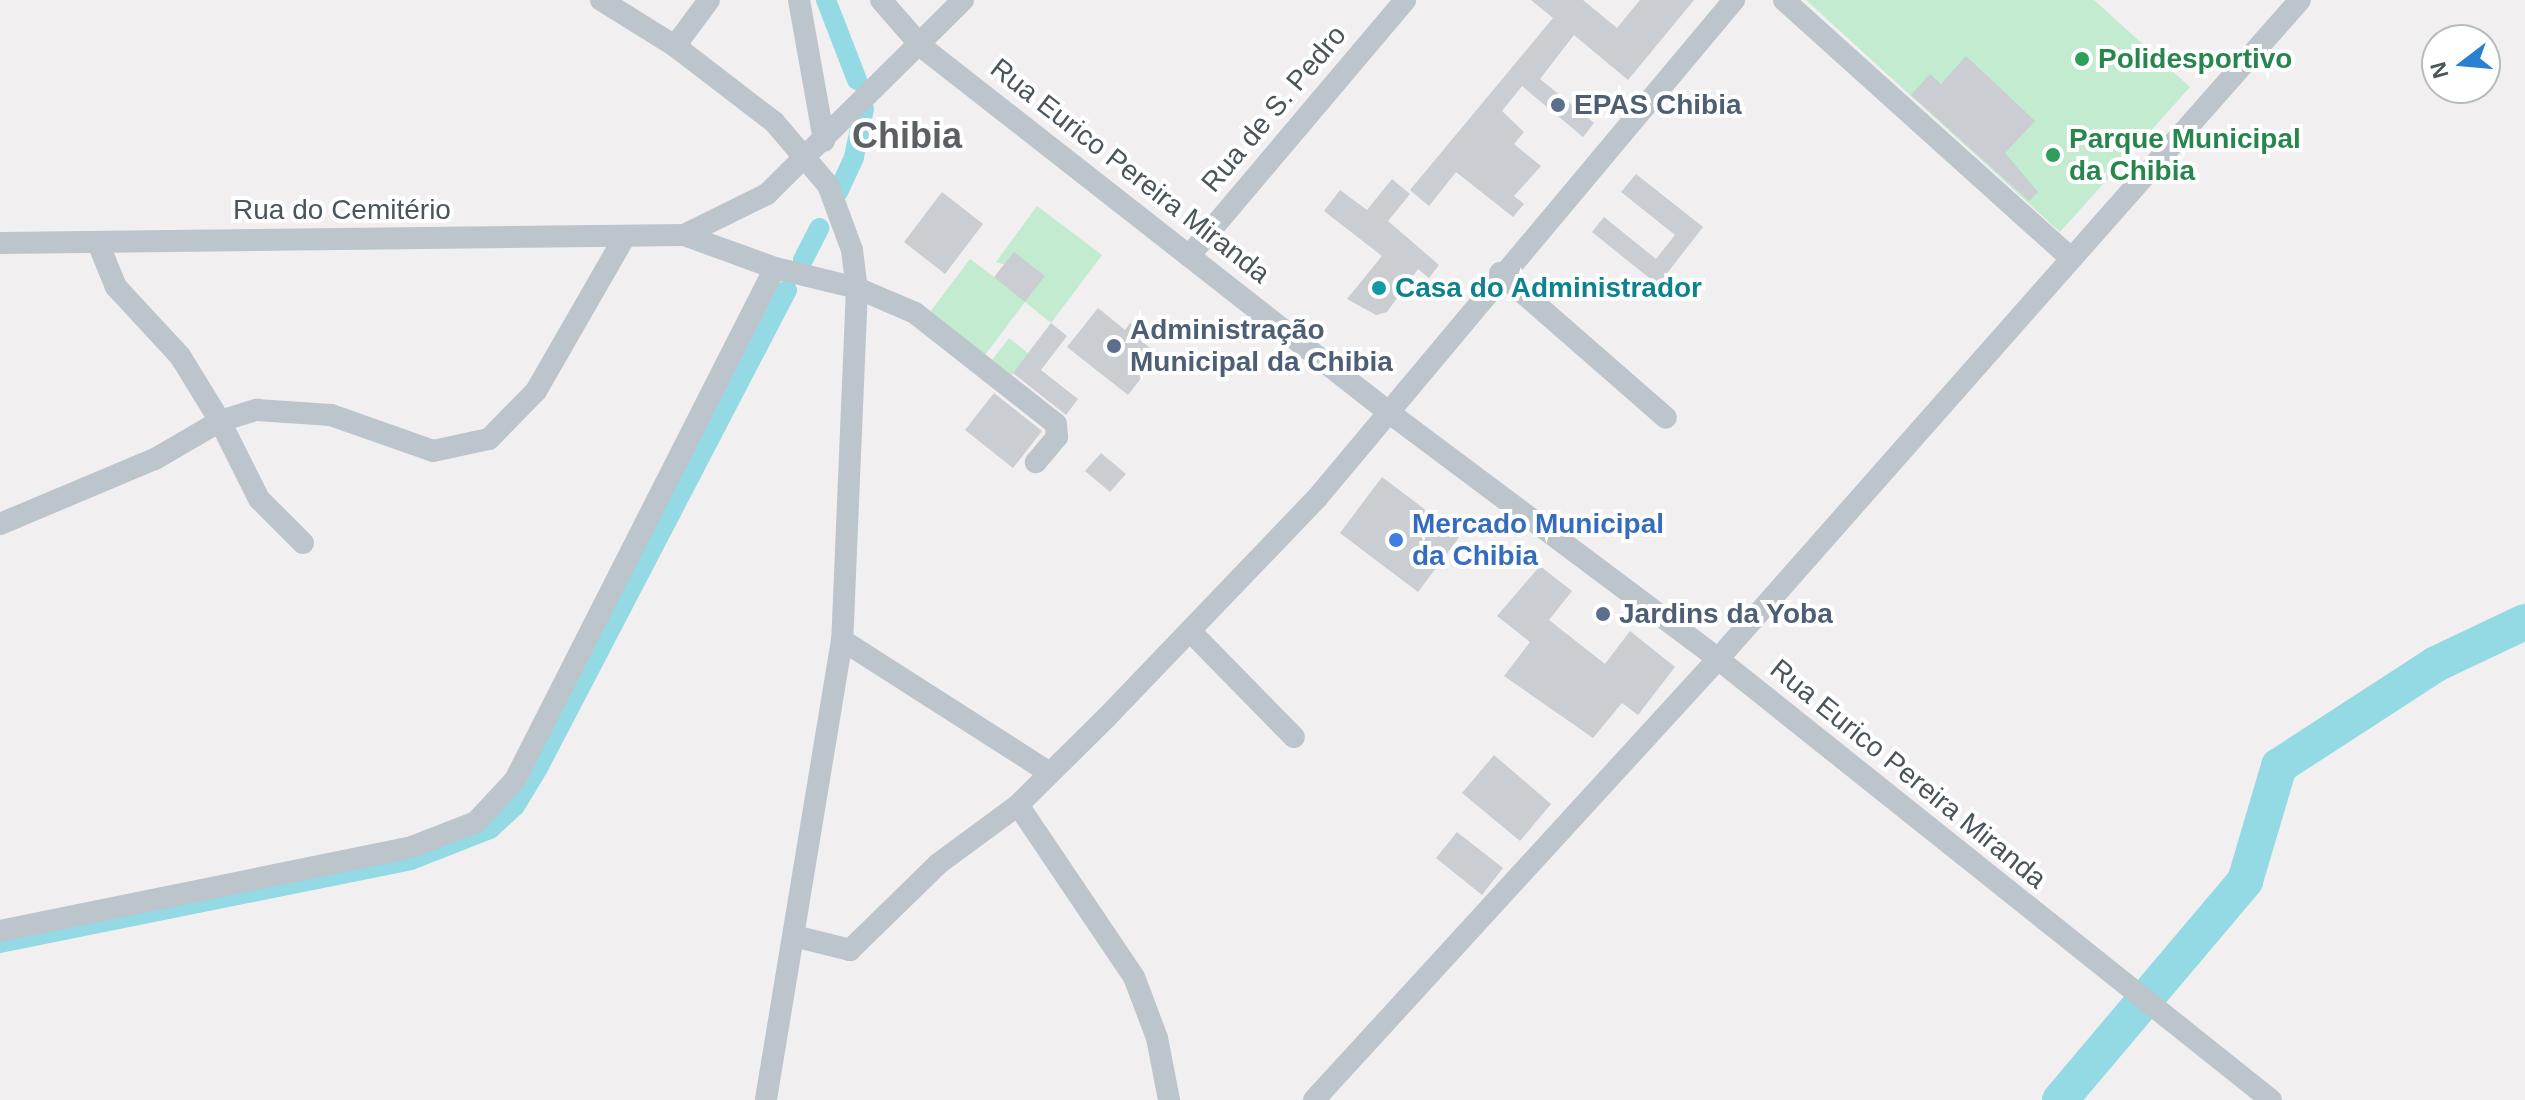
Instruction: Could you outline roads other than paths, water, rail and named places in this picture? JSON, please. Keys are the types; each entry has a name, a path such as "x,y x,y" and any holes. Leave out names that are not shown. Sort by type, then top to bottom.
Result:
{"street":[{"path":"601,0 675,46 774,122 808,160 843,216 857,288 842,640 766,1100"},
{"path":"675,46 709,0"},
{"path":"799,0 824,141"},
{"name":"Rua Eurico Pereira Miranda","path":"881,0 922,47 1387,411 1718,659 2095,963 2271,1100"},
{"path":"684,235 767,194 808,160 922,47 963,0"},
{"name":"Rua de S. Pedro","path":"1189,256 1405,0"},
{"path":"794,936 850,950 938,864 1018,805 1047,771 1191,632 1317,498 1500,273 1734,0"},
{"path":"1784,0 2071,258"},
{"path":"1314,1100 1718,659 2300,0"},
{"path":"684,235 775,268 857,288 915,313 1056,424 1057,437 1036,462"},
{"name":"Rua do Cemitério","path":"0,243 623,240 684,235"},
{"path":"0,524 155,459 220,421 257,410 331,415 433,451 489,439 536,391 623,240"},
{"path":"98,243 116,287 180,356 220,421 259,499 303,543"},
{"path":"0,931 409,848 476,822 515,780 775,268"},
{"path":"1500,273 1666,418"},
{"path":"1191,632 1294,737"},
{"path":"842,640 1047,771"},
{"path":"1018,805 1134,977 1157,1038 1169,1100"}],"waterway":[{"path":"826,0 857,80"},
{"path":"838,192 854,157 864,109"},
{"path":"803,260 819,228"},
{"path":"0,943 411,860 490,829 515,806 538,768 787,290"},
{"path":"2060,1100 2245,881 2279,766 2436,664 2525,622"}],"place":[{"name":"Polidesportivo","path":"2082,59"},
{"name":"EPAS Chibia","path":"1558,105"},
{"name":"Parque Municipal da Chibia","path":"2053,155"},
{"name":"Casa do Administrador","path":"1379,288"},
{"name":"Administração Municipal da Chibia","path":"1114,346"},
{"name":"Mercado Municipal da Chibia","path":"1396,540"},
{"name":"Jardins da Yoba","path":"1603,614"}],"district":[{"name":"Chibia","path":"907,136"}]}
